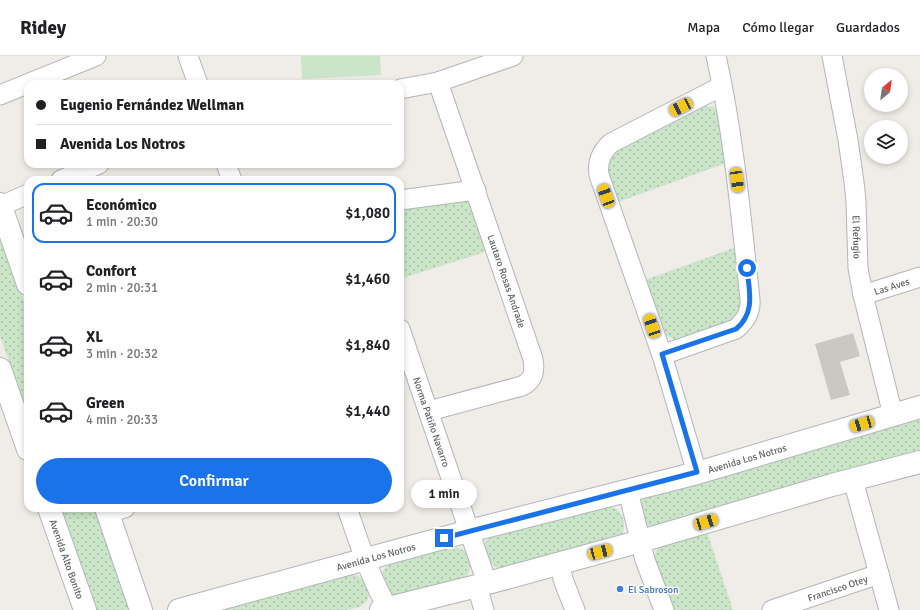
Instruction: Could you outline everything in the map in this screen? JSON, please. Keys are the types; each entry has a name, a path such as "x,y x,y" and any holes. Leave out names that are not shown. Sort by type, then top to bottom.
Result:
{"street":[{"path":"38,80 96,56"},
{"path":"188,56 197,80"},
{"path":"404,88 438,82 513,56"},
{"path":"662,354 736,329 743,323 749,311 750,299 739,191 716,56"},
{"name":"El Refugio","path":"832,56 847,133 856,201 858,268 863,295 892,415"},
{"name":"Lautaro Rosas Andrade","path":"429,411 522,386 529,382 533,372 533,359 438,82"},
{"path":"0,96 24,86"},
{"path":"697,472 662,354 599,175 599,162 601,155 611,143 722,86"},
{"path":"70,176 90,168"},
{"path":"404,199 476,190"},
{"path":"24,196 0,205 24,273"},
{"name":"Las Aves","path":"863,295 920,277"},
{"name":"Norma Patiño Navarro","path":"404,340 469,531 482,584 484,610"},
{"path":"0,369 6,408 24,442"},
{"name":"Avenida Los Notros","path":"179,610 469,531 628,491 920,407"},
{"path":"348,512 365,559 386,609 559,564 810,491 920,462"},
{"path":"853,480 889,610"},
{"path":"628,491 645,560 664,610"},
{"name":"Avenida Alto Bonito","path":"50,512 85,610"},
{"path":"114,512 142,610"},
{"path":"559,564 575,610"},
{"name":"Francisco Otey","path":"772,610 879,574"}],"green space":[{"path":"301,56 380,56 381,75 302,79"},
{"path":"704,106 714,107 718,113 726,163 618,202 605,165 613,153"},
{"path":"460,200 467,201 472,205 488,251 404,278 404,209"},
{"path":"0,233 24,302 24,405 0,336"},
{"path":"734,248 741,310 739,315 729,323 674,339 667,336 664,333 645,280"},
{"path":"920,417 920,453 655,527 650,527 645,524 640,502 647,495"},
{"path":"609,506 618,510 623,518 624,527 622,536 499,569 491,562 484,550 486,541 490,537"},
{"path":"61,512 98,512 130,603 128,610 96,610"},
{"path":"707,532 733,610 673,610 655,562 655,555 658,547"},
{"path":"454,547 464,551 469,558 470,568 466,578 395,596 386,587 382,574 385,568 392,563"},
{"path":"353,574 361,578 369,591 369,596 364,604 355,608 345,610 217,610"}],"building":[{"path":"853,333 860,356 840,362 850,395 831,400 815,344"}],"place":[{"name":"El Sabroson","path":"620,589"}],"route":[{"path":"444,538 697,472 662,354 736,329 743,323 747,317 750,305 747,268"}]}
